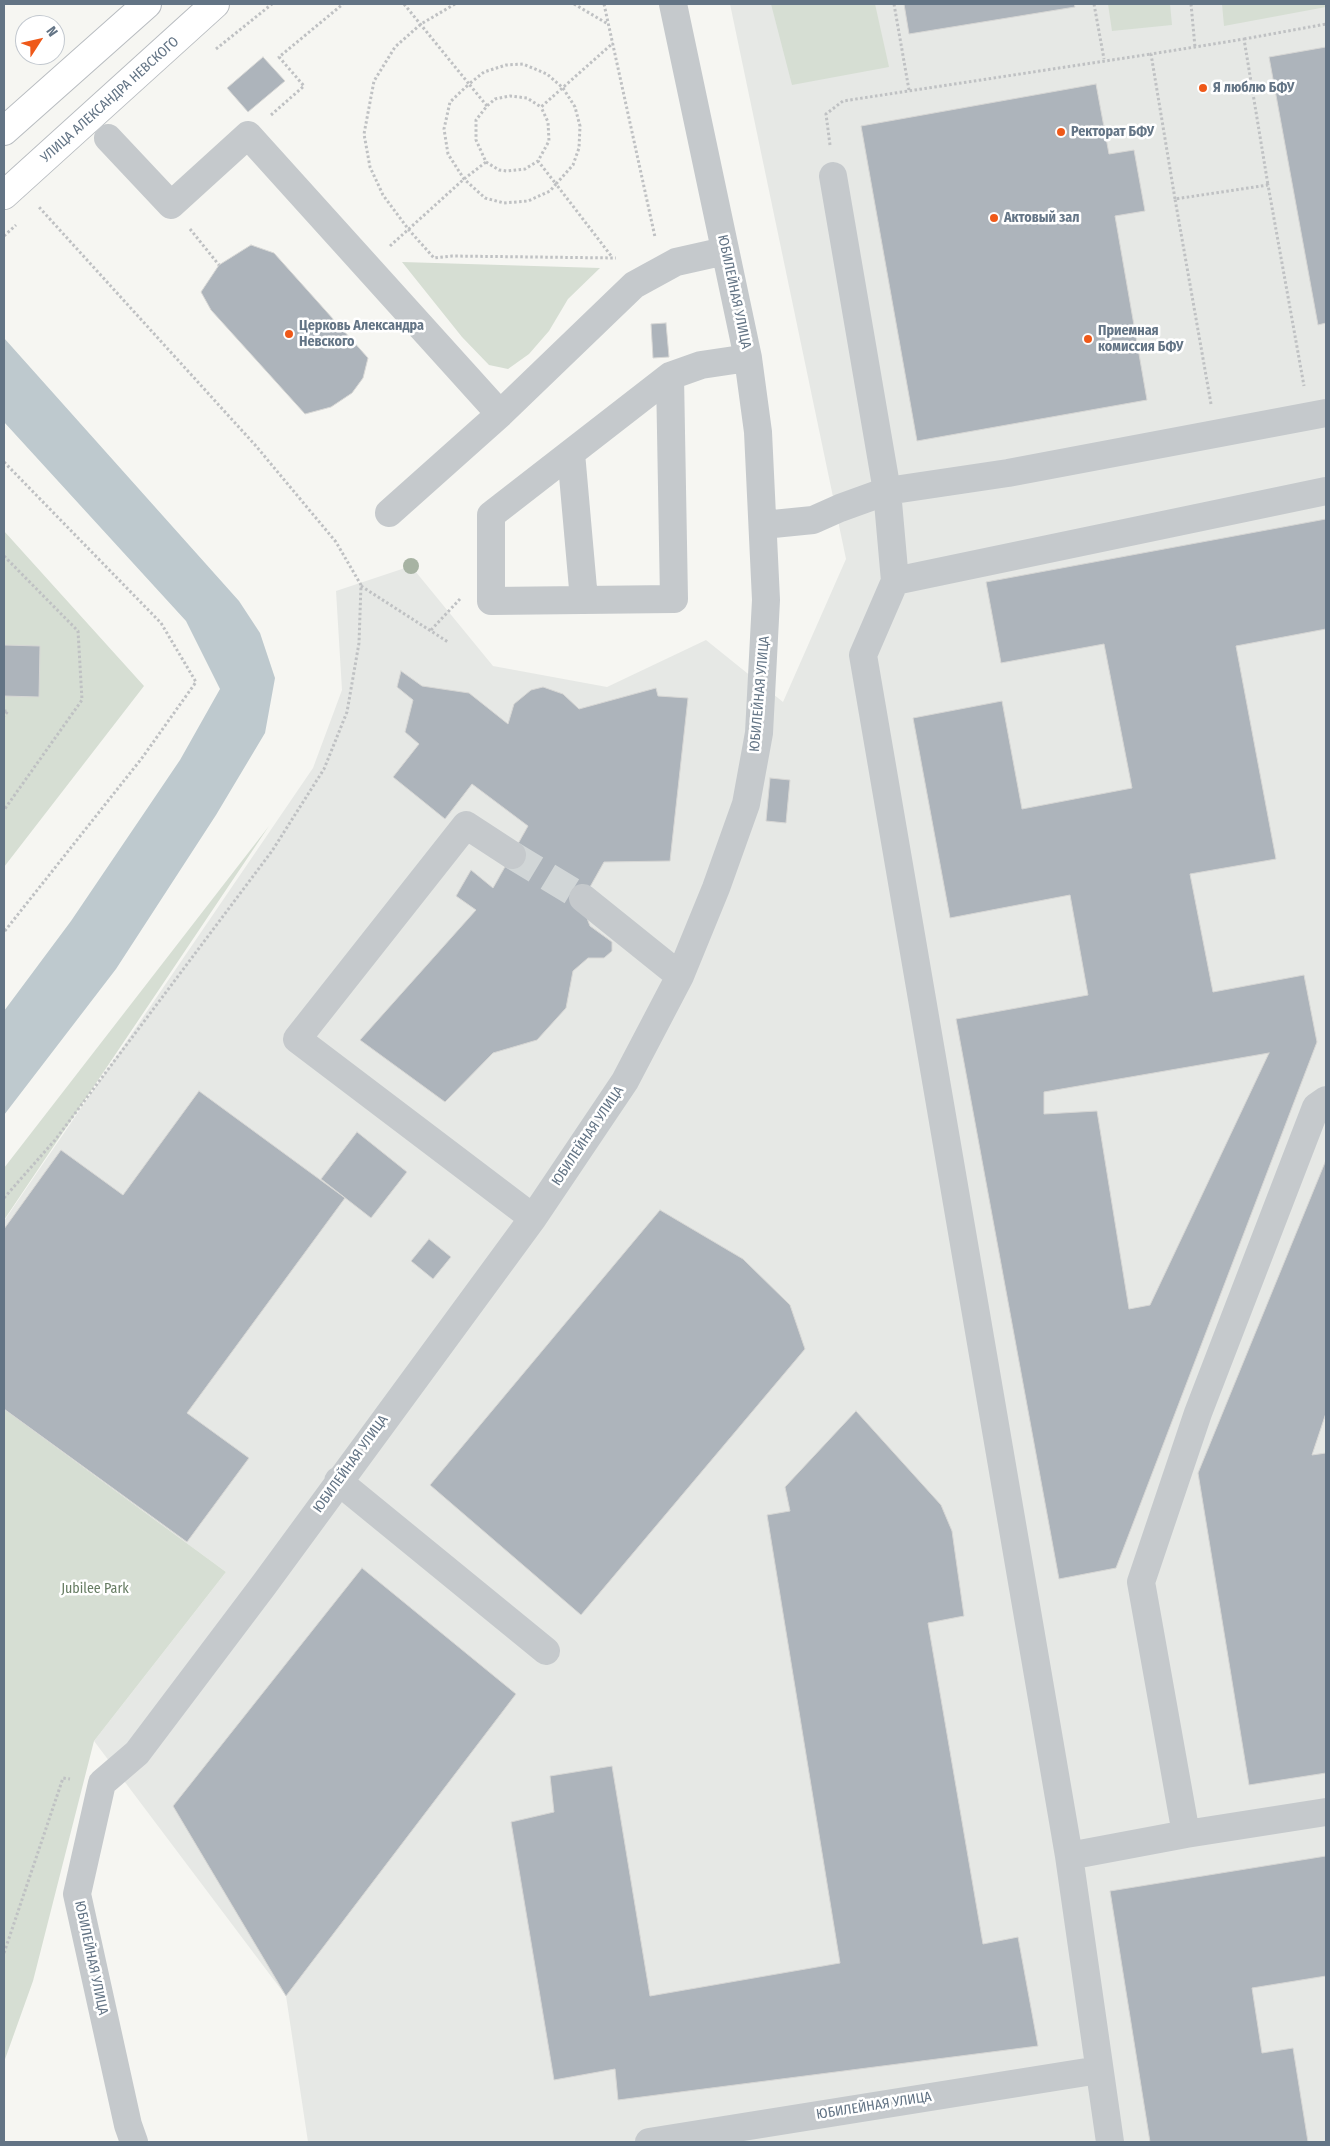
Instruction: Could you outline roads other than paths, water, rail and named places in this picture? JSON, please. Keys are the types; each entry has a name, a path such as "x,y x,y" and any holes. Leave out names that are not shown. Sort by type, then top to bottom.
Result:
{"main road":[{"path":"4,131 146,4"},
{"name":"УЛИЦА АЛЕКСАНДРА НЕВСКОГО","path":"4,196 215,4"}],"street":[{"name":"ЮБИЛЕЙНАЯ УЛИЦА","path":"134,2142 128,2125 77,1894 102,1783 137,1753 262,1586 533,1218 625,1081 680,976 716,888 746,804 759,733 766,600 758,432 748,358 673,4"},
{"path":"108,138 171,205 248,135 500,414"},
{"path":"833,176 888,491 895,581 863,655 1069,1856 1110,2142"},
{"path":"389,513 500,414 634,284 676,262 725,251"},
{"path":"670,376 674,599 491,601 491,515 670,376 700,365 748,358"},
{"path":"763,525 813,520 888,491 1008,474 1318,414"},
{"path":"571,454 584,600"},
{"path":"895,581 1326,491"},
{"path":"512,854 466,825 297,1039 533,1218"},
{"path":"583,898 680,976"},
{"path":"1186,1834 1141,1582 1201,1404 1316,1107 1326,1100"},
{"path":"338,1481 546,1650"},
{"path":"1069,1856 1186,1834 1326,1812"},
{"name":"ЮБИЛЕЙНАЯ УЛИЦА","path":"649,2142 1100,2070"}],"tunnel":[{"path":"512,855 583,898"}],"place":[{"name":"Я люблю БФУ","path":"1203,88"},
{"name":"Ректорат БФУ","path":"1061,132"},
{"name":"Актовый зал","path":"994,218"},
{"name":"Церковь Александра Невского","path":"289,334"},
{"name":"Приемная комиссия БФУ","path":"1088,339"}],"park label":[{"name":"Jubilee Park","path":"95,1589"}]}
